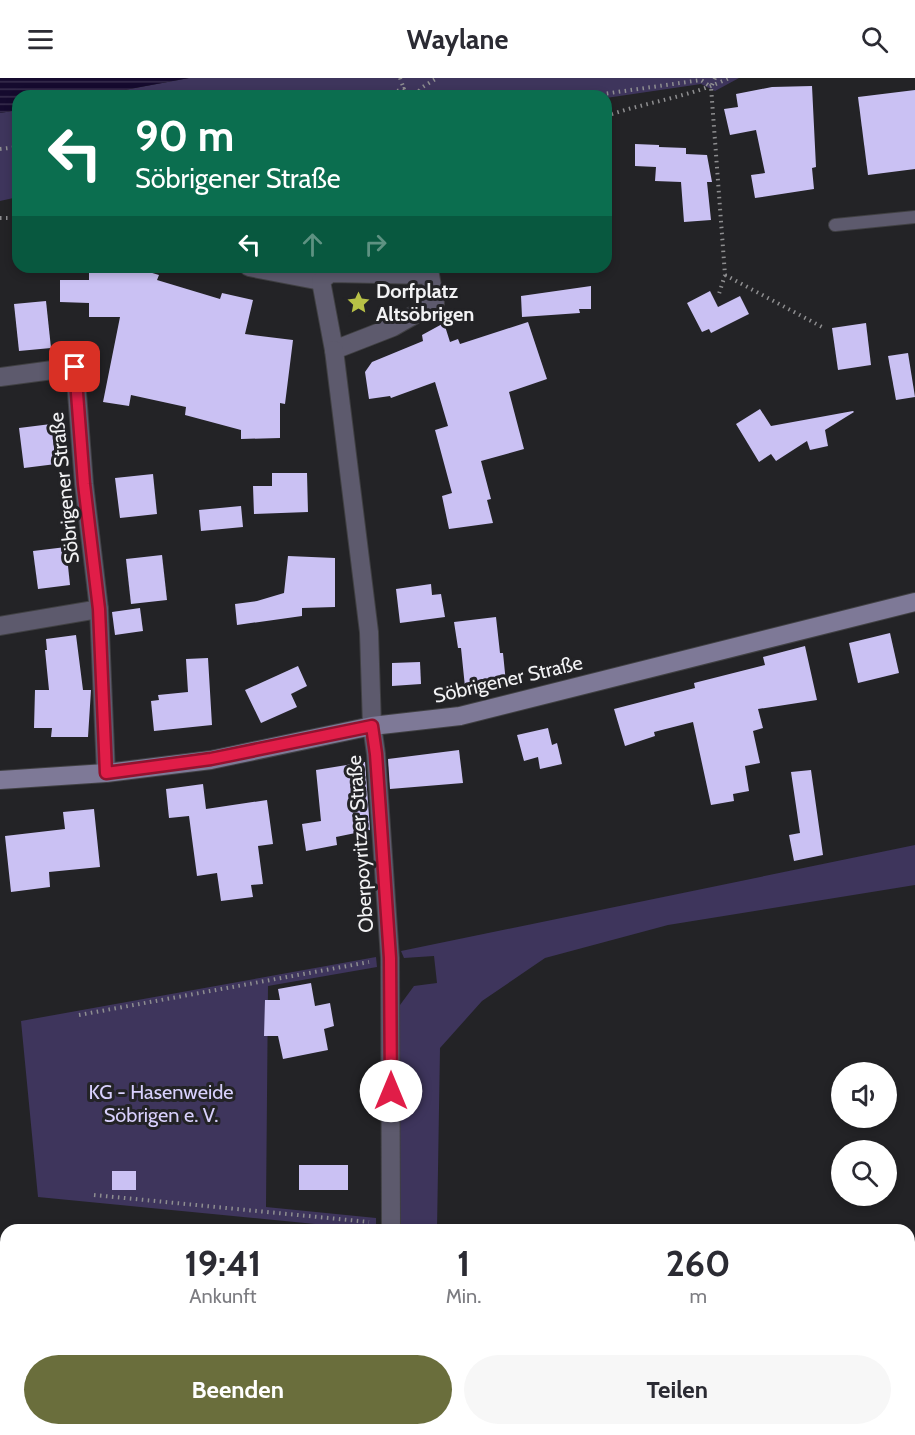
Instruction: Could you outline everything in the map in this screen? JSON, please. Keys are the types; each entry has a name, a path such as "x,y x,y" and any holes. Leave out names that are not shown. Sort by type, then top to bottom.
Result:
{"street":[{"path":"278,273 321,282 330,273 430,274 435,303 393,327 334,350"},
{"name":"Oberpoyritzer Straße","path":"321,282 334,350 369,632 372,726 376,754 390,958 391,1224"},
{"name":"Söbrigener Straße","path":"0,377 75,367 84,484 99,609 106,773"},
{"name":"Söbrigener Straße","path":"0,780 106,773 211,759 372,726 460,716 915,602"},
{"path":"0,626 99,609"}],"lane":[{"path":"835,225 915,217"}],"path":[{"path":"400,78 404,89 401,90"},
{"path":"420,90 437,78"},
{"path":"715,78 711,87 725,275 718,297"},
{"path":"612,114 711,87 729,78"},
{"path":"612,93 701,80 711,87"},
{"path":"725,275 824,328"},
{"path":"79,1015 390,958"},
{"path":"94,1195 363,1224"}],"green space":[{"path":"189,78 739,78 715,91 701,84 612,97 612,90 124,90"},
{"path":"12,111 12,198 0,201 0,113"},
{"path":"915,845 915,885 668,925 545,958 482,1001 440,1048 437,1224 400,1224 400,1005 414,986 437,983 434,956 404,958 401,951"},
{"name":"KG - Hasenweide Söbrigen e. V.","path":"376,957 377,967 268,986 266,1207 376,1218 376,1224 315,1224 38,1197 21,1021"}],"shaded area":[{"path":"0,78 189,78 124,90 12,90 12,111 0,113"}],"building":[{"path":"812,86 816,167 812,168 814,189 755,198 751,175 765,173 756,130 730,135 724,109 738,107 736,94 772,87"},
{"path":"915,90 915,169 868,175 858,97"},
{"path":"635,144 686,148 686,154 707,155 712,182 707,182 711,220 684,222 681,182 655,181 656,167 635,166"},
{"path":"89,273 152,273 159,275 157,280 220,299 222,293 253,300 245,334 293,340 285,404 280,403 280,438 241,439 241,430 185,415 186,407 131,395 129,406 103,402 120,317 89,317 89,303 60,302 60,280 89,280"},
{"path":"591,286 591,309 579,309 580,313 522,317 521,296"},
{"path":"710,291 718,307 740,296 749,314 711,333 709,329 702,332 687,303"},
{"path":"46,301 51,348 19,351 14,304"},
{"path":"528,322 547,379 509,392 524,449 481,461 491,499 487,500 493,523 449,529 442,496 452,493 435,430 448,426 435,382 391,398 390,396 369,399 365,372 372,362 423,341 422,335 444,323 450,342 458,339 460,344"},
{"path":"866,323 871,365 838,370 832,328"},
{"path":"908,353 915,397 896,400 888,356"},
{"path":"760,409 771,426 854,412 825,430 828,446 810,450 807,441 776,461 771,454 759,462 736,424"},
{"path":"51,424 56,464 24,468 19,428"},
{"path":"272,473 307,473 308,512 254,514 253,486 272,486"},
{"path":"153,474 157,514 120,518 115,478"},
{"path":"241,506 243,527 201,531 199,510"},
{"path":"66,547 70,585 38,589 33,551"},
{"path":"162,555 167,600 131,604 126,559"},
{"path":"288,556 335,558 335,607 302,608 302,616 237,625 235,604 257,601 284,593"},
{"path":"431,584 432,595 441,594 445,617 400,623 396,589"},
{"path":"140,608 143,631 115,635 112,612"},
{"path":"496,617 506,683 465,687 461,648 458,648 454,622"},
{"path":"890,633 899,673 858,683 849,643"},
{"path":"76,635 83,690 91,690 88,737 51,737 52,728 34,728 35,690 49,690 46,639"},
{"path":"805,646 817,700 758,709 763,728 753,731 760,763 745,766 749,791 733,794 734,801 711,805 693,722 654,732 655,736 625,746 614,709 695,688 694,683 765,665 763,657"},
{"path":"208,658 212,725 154,731 151,701 159,700 158,695 188,692 186,659"},
{"path":"420,662 421,684 392,686 392,663"},
{"path":"298,666 307,686 291,694 297,707 261,723 245,690"},
{"path":"548,728 552,745 557,743 562,764 540,769 538,757 524,761 517,735"},
{"path":"459,750 463,783 390,789 388,759"},
{"path":"365,762 370,830 336,837 337,845 306,851 302,824 321,821 316,770"},
{"path":"811,770 823,855 794,861 789,835 800,833 791,772"},
{"path":"203,784 206,809 267,800 273,844 258,846 263,884 251,885 253,897 221,901 217,873 197,876 189,816 169,818 166,789"},
{"path":"94,809 100,867 49,872 50,887 11,892 5,836 65,829 63,812"},
{"path":"311,983 315,1006 330,1003 334,1026 324,1029 328,1050 283,1059 278,1036 264,1036 265,1000 280,1000 278,989"},
{"path":"299,1165 348,1165 348,1190 299,1190"},
{"path":"112,1171 136,1171 136,1190 112,1190"}],"place":[{"name":"Dorfplatz Altsöbrigen","path":"358,302"}],"route":[{"path":"75,367 84,484 99,609 106,773 211,759 372,726 376,754 390,958 391,1091"}]}
